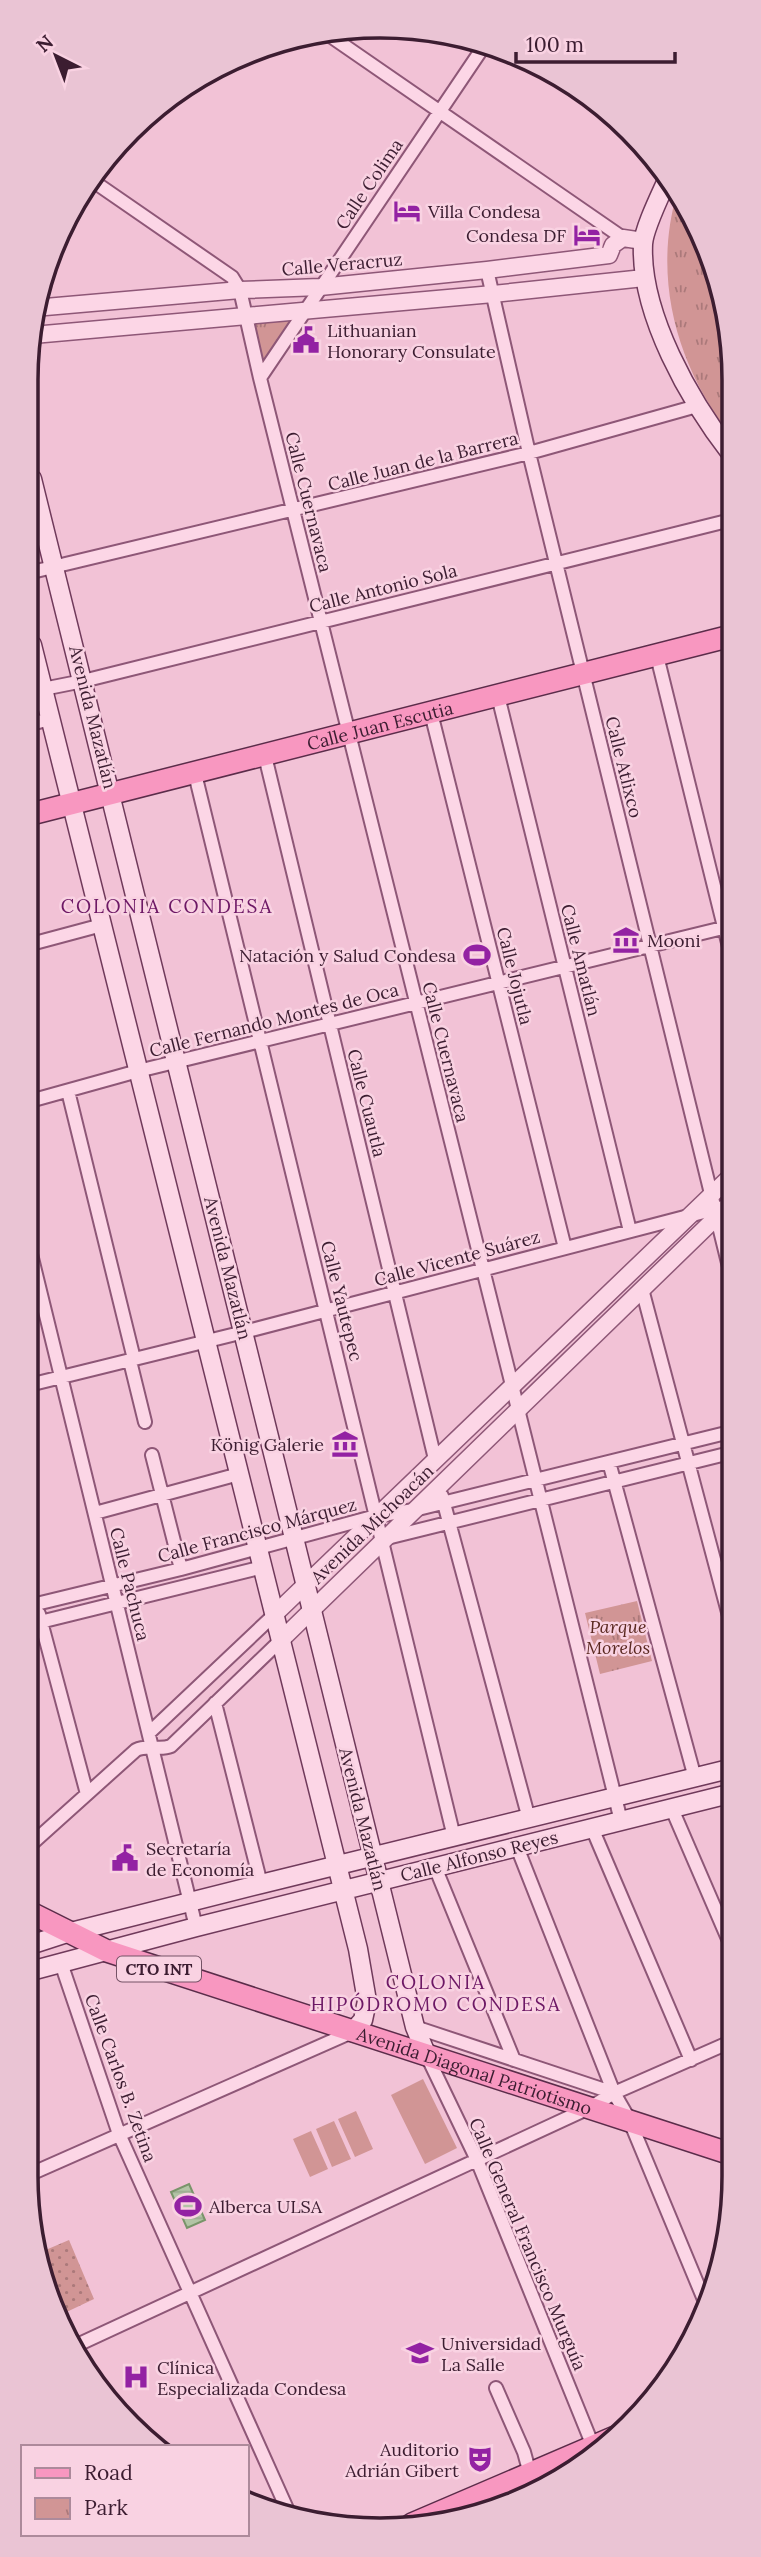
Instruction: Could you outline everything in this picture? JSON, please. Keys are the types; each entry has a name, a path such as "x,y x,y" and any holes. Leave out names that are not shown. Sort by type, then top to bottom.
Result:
{"main road":[{"path":"664,188 643,241 644,278 677,370 697,406 722,441"},
{"name":"Avenida Mazatlán","path":"38,502 415,2027 427,2056"},
{"name":"Calle Juan Escutia","path":"38,812 722,639"},
{"name":"Avenida Mazatlán","path":"38,672 71,805 95,927 138,1072 344,1890 367,2001 363,2020 352,2032"},
{"name":"Calle Alfonso Reyes","path":"38,1942 261,1884 722,1771"},
{"name":"Calle Alfonso Reyes","path":"38,1969 722,1796"},
{"name":"Avenida Diagonal Patriotismo","path":"38,1917 107,1951 722,2150"},
{"path":"439,2514 590,2448"}],"street":[{"path":"337,41 623,239 643,241"},
{"name":"Calle Colima","path":"260,378 479,53"},
{"path":"99,185 232,278 240,290"},
{"path":"622,281 616,279 613,274 608,255 613,245 623,239"},
{"name":"Calle Veracruz","path":"46,308 240,290 320,287 608,255"},
{"name":"Calle Atlixco","path":"487,270 650,946 722,1206"},
{"path":"41,334 644,278"},
{"name":"Calle Cuernavaca","path":"240,290 621,1821"},
{"name":"Calle Juan de la Barrera","path":"38,570 529,453 697,406"},
{"name":"Calle Antonio Sola","path":"43,688 83,681 722,522"},
{"path":"657,656 722,908"},
{"name":"Calle Amatlán","path":"498,696 630,1231"},
{"name":"Calle Jojutla","path":"431,713 565,1248"},
{"path":"38,722 50,719"},
{"name":"Calle Cuautla","path":"265,756 435,1459"},
{"name":"Calle Yautepec","path":"195,774 454,1837"},
{"path":"38,942 95,927"},
{"name":"Calle Fernando Montes de Oca","path":"38,1099 177,1062 722,928"},
{"path":"68,1091 145,1422"},
{"name":"Avenida Michoacán","path":"149,1733 688,1217 722,1206"},
{"name":"Avenida Michoacán","path":"38,1840 136,1750 152,1747 164,1749 171,1746 642,1289 722,1206"},
{"name":"Calle Vicente Suárez","path":"38,1383 688,1217"},
{"name":"Calle Pachuca","path":"38,1283 197,1927"},
{"path":"642,1289 722,1589"},
{"name":"Calle Francisco Márquez","path":"38,1604 181,1569 376,1516 414,1510 722,1434"},
{"path":"152,1455 181,1569"},
{"path":"383,1539 722,1455"},
{"path":"609,1462 695,1778"},
{"path":"94,1513 239,1474"},
{"path":"439,1486 529,1819"},
{"name":"Calle Francisco Márquez","path":"38,1623 262,1567"},
{"path":"38,1634 87,1794"},
{"path":"215,1703 261,1884"},
{"path":"672,1808 722,1925"},
{"path":"592,1828 691,2060"},
{"path":"517,1847 614,2093 629,2119 701,2293"},
{"path":"435,1867 514,2060"},
{"name":"Calle Carlos B. Zetina","path":"61,1963 119,2134 285,2505"},
{"path":"415,2027 614,2093"},
{"path":"38,2171 352,2032"},
{"path":"82,2343 591,2107 614,2093 722,2046"},
{"name":"Calle General Francisco Murguía","path":"427,2056 477,2160 593,2445"},
{"path":"496,2388 524,2452 530,2474"}],"green space":[{"path":"674,205 696,250 711,292 722,358 722,423 697,381 674,321 667,258"},
{"path":"292,319 263,364 252,323"},
{"name":"Parque Morelos","path":"637,1601 652,1661 600,1674 585,1613"},
{"path":"423,2079 457,2148 425,2164 391,2095"},
{"path":"356,2111 373,2149 355,2157 338,2119"},
{"path":"334,2121 351,2159 332,2167 316,2129"},
{"path":"311,2131 328,2169 310,2177 293,2139"},
{"path":"69,2240 94,2299 67,2312 47,2250"}],"shaded area":[{"name":"Alberca ULSA","path":"189,2184 205,2220 187,2228 171,2192"}],"place":[{"name":"Villa Condesa","path":"407,211"},
{"name":"Condesa DF","path":"587,235"},
{"name":"Lithuanian Honorary Consulate","path":"306,340"},
{"name":"Mooni","path":"626,940"},
{"name":"Natación y Salud Condesa","path":"477,955"},
{"name":"König Galerie","path":"345,1444"},
{"name":"Secretaría de Economía","path":"125,1858"},
{"name":"Alberca ULSA","path":"188,2206"},
{"name":"Universidad La Salle","path":"420,2353"},
{"name":"Clínica Especializada Condesa","path":"136,2377"},
{"name":"Auditorio Adrián Gibert","path":"480,2459"}],"district":[{"name":"COLONIA CONDESA","path":"167,906"},
{"name":"COLONIA HIPÓDROMO CONDESA","path":"436,1993"}]}
